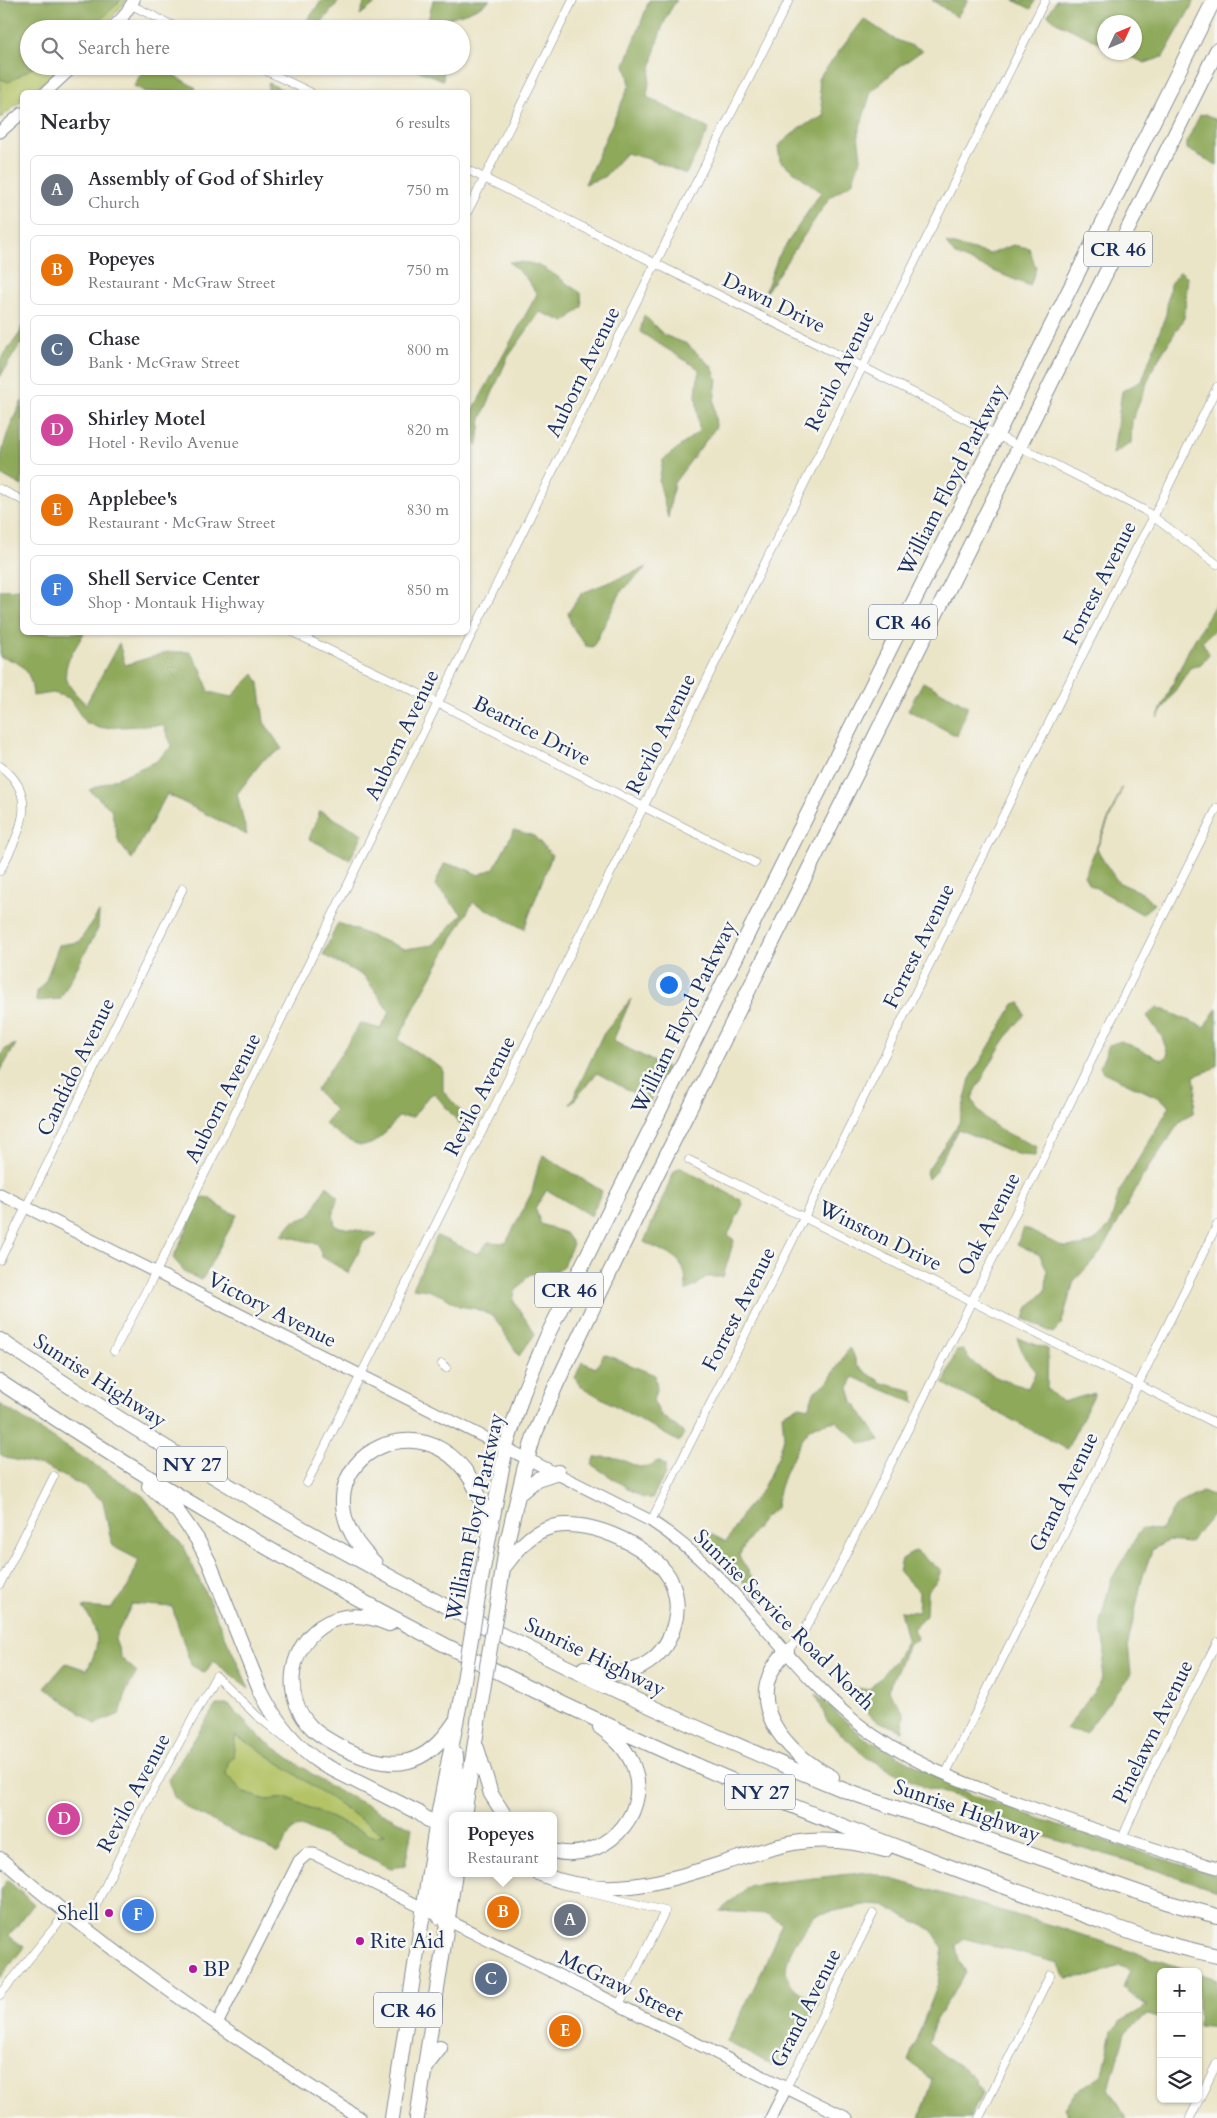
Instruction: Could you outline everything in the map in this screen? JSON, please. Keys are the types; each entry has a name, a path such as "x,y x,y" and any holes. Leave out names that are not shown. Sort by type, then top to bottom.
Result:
{"highway":[{"name":"William Floyd Parkway","path":"392,2118 422,1908 436,1826 455,1737 489,1534 506,1447 529,1376 564,1300 1214,0"},
{"name":"William Floyd Parkway","path":"465,1812 498,1594 516,1497 537,1428 652,1185 1217,50"},
{"name":"Sunrise Highway","path":"0,1340 170,1451 304,1530 390,1578 538,1653 746,1749 844,1790 1166,1902 1217,1916"},
{"name":"NY 27","path":"0,1382 112,1455 296,1565 434,1640 571,1707 737,1783 953,1868 1156,1941 1217,1956"},
{"path":"390,1578 362,1551 352,1536 345,1522 342,1504 344,1487 352,1471 362,1458 381,1445 397,1440 415,1440 432,1445 455,1459 468,1474 478,1490 483,1503 489,1534"},
{"path":"112,1455 162,1497 191,1528 209,1562 260,1692 279,1721 309,1756 419,1813 436,1826"},
{"path":"516,1497 534,1480 558,1472"},
{"path":"504,1568 524,1542 540,1532 558,1525 577,1524 598,1530 642,1552 660,1565 672,1584 676,1606 676,1620 672,1634 658,1655 641,1667 620,1674 606,1674 538,1653"},
{"path":"434,1640 366,1616 353,1615 332,1620 311,1635 299,1652 293,1673 295,1702 306,1721 322,1736 364,1758 388,1763 412,1761 425,1755 441,1742 458,1718"},
{"path":"786,1651 774,1664 767,1684 768,1709 778,1733 794,1751 814,1766 882,1802"},
{"path":"557,1852 574,1854 592,1850 608,1842 625,1826 637,1795 635,1770 624,1748 606,1731 571,1707"},
{"path":"452,1812 457,1778 455,1737"},
{"path":"475,1740 488,1786 502,1812"},
{"path":"444,1919 437,1903 449,1828"},
{"path":"548,1877 558,1881 591,1887 644,1885 683,1876 782,1845 810,1841 855,1843 953,1868"},
{"name":"CR 46","path":"417,2118 433,2016 444,1919 454,1877"},
{"path":"433,2016 435,2023 442,2032"},
{"path":"425,2067 440,2048"}],"main road":[{"path":"0,1858 83,1926 155,1981 360,2118"}],"street":[{"path":"470,207 573,0"},
{"name":"Auborn Avenue","path":"114,1351 156,1272 304,976 436,703 534,512 789,0"},
{"name":"Revilo Avenue","path":"307,1482 644,807 861,366 1045,0"},
{"path":"120,20 132,2 164,20"},
{"path":"48,90 64,75"},
{"path":"275,75 306,90"},
{"path":"0,132 20,114"},
{"name":"Dawn Drive","path":"470,171 861,366 1153,515 1217,564"},
{"name":"Forrest Avenue","path":"651,1521 804,1218 1083,653 1217,387"},
{"path":"0,489 20,499"},
{"name":"Beatrice Drive","path":"298,635 755,863"},
{"path":"0,766 14,778 19,786 24,813 21,828 0,871"},
{"name":"Oak Avenue","path":"786,1651 801,1636 834,1578 1217,808"},
{"name":"Candido Avenue","path":"0,1260 183,888"},
{"name":"Winston Drive","path":"689,1160 1217,1424"},
{"name":"Victory Avenue","path":"0,1194 360,1375 528,1457"},
{"name":"Grand Avenue","path":"944,1775 1217,1225"},
{"name":"Sunrise Service Road North","path":"528,1457 651,1521 679,1540 710,1566 826,1695 855,1721 890,1746 944,1775 1122,1838 1217,1868"},
{"path":"0,1584 54,1476"},
{"name":"Pinelawn Avenue","path":"1122,1838 1154,1766 1217,1642"},
{"name":"Revilo Avenue","path":"83,1926 95,1907 145,1805 216,1676 274,1731 309,1756"},
{"name":"McGraw Street","path":"217,2024 299,1861 306,1854 317,1856 847,2118"},
{"path":"558,1881 582,1891 665,1910 619,2005"},
{"path":"0,1995 66,1912"},
{"name":"Grand Avenue","path":"771,2118 873,1914"},
{"path":"979,2118 1050,1975"},
{"path":"1190,2118 1217,2063"}],"green space":[{"path":"0,0 127,0 110,20 20,20 20,75 53,75 34,90 20,90 20,102 0,118"},
{"path":"0,0 121,0 100,20 20,20 20,75 9,82 0,79"},
{"path":"322,0 340,0 323,20 308,20"},
{"path":"365,0 380,0 360,15"},
{"path":"433,0 490,0 479,7 456,16 443,20 428,20"},
{"path":"649,0 677,0 664,22 660,34 653,59 647,97 709,129 686,174 649,159 626,153 604,177 585,184 630,84 625,64"},
{"path":"932,0 968,0 957,17"},
{"path":"1013,0 1035,0 1031,9"},
{"path":"1056,0 1195,0 1163,57 1145,63 1138,60 1142,60 1142,15 1097,15 1097,42 1056,22 1048,15"},
{"path":"864,19 894,39 923,50 899,67 871,92 858,134 861,159 852,183 830,197 764,295 778,257 821,192 780,161 778,146 801,127 824,116 818,79"},
{"path":"140,75 174,75 196,88 195,90 142,90 134,86"},
{"path":"430,75 443,75 443,80"},
{"path":"268,83 284,90 268,90"},
{"path":"1205,114 1217,120 1217,165 1187,149 1187,141 1200,115"},
{"path":"946,243 990,254 1013,245 1029,248 1036,268 1030,286 955,255"},
{"path":"509,262 533,264 551,273 581,293 582,307 565,322 540,312 508,357 481,419 478,446 470,440 470,415 537,294 526,278"},
{"path":"1180,271 1188,278 1184,318 1153,368 1132,421 1131,443 1113,454 1122,391 1142,381 1166,314 1170,284"},
{"path":"644,315 664,335 687,344 712,367 717,379 714,402 716,427 674,483 668,518 659,481 663,460 699,431 696,394 699,369 640,332"},
{"path":"20,333 20,344 0,377 0,360"},
{"path":"20,406 20,485 0,474 0,464 6,436"},
{"path":"647,567 622,590 593,647 586,646 571,625 568,613 582,593"},
{"path":"20,589 20,635 83,635 68,662 66,677 76,694 86,704 119,643 125,665 168,652 190,652 201,669 209,692 231,697 254,674 259,683 264,722 282,749 263,760 237,794 247,835 167,794 132,859 119,843 111,809 89,790 155,762 172,746 163,725 99,728 85,722 69,698 53,693 33,696 30,680 25,669 15,662 0,657 0,590"},
{"path":"1217,601 1217,628 1202,641 1209,654 1201,664 1190,668 1157,718 1188,651"},
{"path":"923,682 968,706 957,736 908,710"},
{"path":"1122,788 1097,848 1118,882 1144,894 1154,904 1142,914 1089,884 1084,876"},
{"path":"320,811 363,834 350,859 309,839"},
{"path":"514,830 534,836 552,855 524,929 473,902 398,1040 443,1069 443,1091 465,1116 464,1129 434,1093 427,1098 413,1117 398,1117 380,1138 372,1143 364,1145 348,1140 325,1124 335,1110 316,1090 360,1023 380,1029 390,1012 364,976 323,955 338,923 405,949 433,945 462,914 435,885 444,864 459,866 479,875 494,868"},
{"path":"99,912 98,929 60,999 36,1001 37,992 46,980 59,945 79,942"},
{"path":"631,999 613,1041 667,1068 650,1102 597,1073 570,1105 602,1036"},
{"path":"1020,1002 1025,1015 1002,1044 972,1098 976,1107 990,1122 1009,1134 1037,1147 1035,1156 1019,1155 958,1129 935,1172 928,1179 926,1172 959,1123 970,1079 1014,1004"},
{"path":"1157,1007 1204,1027 1217,1008 1217,1065 1211,1070 1194,1076 1196,1091 1193,1113 1182,1119 1143,1176 1103,1250 1074,1281 1061,1325 1053,1333 1024,1319 1027,1309 1046,1290 1047,1270 1040,1255 1017,1244 1024,1228 1063,1247 1081,1246 1093,1242 1110,1226 1119,1192 1170,1106 1159,1098 1103,1072 1100,1067 1109,1045 1121,1041 1163,1060 1168,1054 1162,1037 1147,1016"},
{"path":"16,1044 0,1072 2,1054 7,1048"},
{"path":"543,1155 602,1191 591,1216 547,1190 535,1208 541,1224 565,1233 573,1244 562,1268 548,1274 530,1274 515,1292 513,1300 535,1334 519,1356 494,1317 477,1309 459,1306 445,1297 428,1290 413,1288 437,1236 478,1254 488,1242 506,1243 532,1192"},
{"path":"679,1167 741,1200 743,1204 728,1235 734,1240 723,1277 706,1277 686,1291 686,1279 681,1264 670,1255 644,1242 674,1172"},
{"path":"327,1185 338,1197 333,1212 335,1226 378,1234 363,1242 349,1273 322,1257 318,1244 282,1235 292,1222 310,1216"},
{"path":"202,1197 210,1198 220,1207 237,1215 202,1280 187,1274 173,1258"},
{"path":"1017,1338 1048,1349 1047,1389 1062,1402 1095,1393 1067,1449 944,1384 956,1351 963,1350 975,1365 991,1375 1028,1388 1036,1371 1025,1358"},
{"path":"849,1348 853,1353 857,1366 882,1383 913,1391 915,1403 853,1377 849,1388 853,1401 880,1440 861,1444 836,1421 814,1426 807,1431 786,1470 779,1490 776,1508 763,1519 746,1542 739,1556 761,1592 759,1601 726,1561 699,1540 701,1529 726,1542 745,1510 762,1490 778,1457 784,1437 782,1414 800,1406 808,1408 815,1391 828,1382"},
{"path":"604,1354 655,1375 657,1389 653,1400 660,1414 684,1433 679,1442 580,1386 575,1378 582,1362 596,1368"},
{"path":"0,1404 143,1496 185,1549 249,1688 213,1661 205,1673 191,1665 172,1607 132,1604 115,1638 121,1658 137,1672 127,1690 120,1714 95,1724 45,1687 66,1663 87,1670 95,1652 97,1638 93,1624 83,1607 110,1609 128,1587 139,1560 112,1546 103,1501 84,1486 43,1466 6,1458 0,1454"},
{"path":"595,1458 617,1458 639,1467 649,1466 658,1461 665,1465 665,1475 652,1498 643,1498 592,1465"},
{"path":"1202,1492 1217,1496 1217,1510 1189,1543 1167,1541 1152,1550 1142,1579 1128,1644 1131,1674 1085,1733 1066,1729 1101,1682 1105,1651 1100,1622 1111,1580 1141,1529 1161,1530 1176,1505"},
{"path":"916,1551 941,1570 938,1579 927,1592 926,1616 913,1629 918,1640 908,1645 888,1690 904,1713 903,1731 875,1720 842,1686 835,1670 852,1687 869,1690 896,1659 907,1640 900,1611 918,1612 919,1592 899,1572 902,1559"},
{"path":"816,1694 863,1737 971,1795 1096,1838 1217,1876 1217,1890 1046,1837 973,1806 960,1797 929,1789 897,1774 866,1757 827,1721"},
{"path":"216,1705 229,1705 258,1736 329,1786 412,1828 405,1866 391,1868 304,1827 294,1828 278,1853 190,1810 174,1797 168,1780","holes":["235,1736 254,1746 384,1835 371,1836 288,1798 267,1800 244,1793 226,1774 228,1762 233,1758"]},
{"path":"235,1736 254,1746 385,1835 371,1836 288,1798 267,1800 244,1793 226,1774 228,1762 233,1757"},
{"path":"868,1872 1064,1929 1181,1968 1157,1968 1157,2018 1147,2015 1125,2033 1109,2088 1126,2118 1070,2118 1064,2108 1074,2093 1103,2074 1112,2031 1120,2022 1147,2006 1123,1988 1130,1970 1120,1966 1089,1976 1066,1978 1058,1963 963,1938 956,1946 959,1961 966,1973 935,2021 929,2043 973,2076 982,2094 970,2118 920,2118 933,2080 908,2061 938,1983 943,1948 932,1930 884,1906 864,1905 815,1915 792,1949 786,1968 787,1977 794,1988 819,2002 788,2066 782,2070 727,2042 764,1967 782,1923 767,1914 720,1911 750,1885"},
{"path":"7,1880 34,1904 9,1936 24,1947 0,1978 0,1890"},
{"path":"1202,1974 1217,1979 1217,2028 1202,2026"}],"place":[{"name":"Shirley Motel","path":"64,1819"},
{"name":"Popeyes","path":"503,1912"},
{"name":"Shell","path":"109,1913"},
{"name":"Shell Service Center","path":"138,1915"},
{"name":"Assembly of God of Shirley","path":"570,1920"},
{"name":"Rite Aid","path":"360,1941"},
{"name":"BP","path":"193,1969"},
{"name":"Chase","path":"491,1979"},
{"name":"Applebee's","path":"565,2031"}]}
